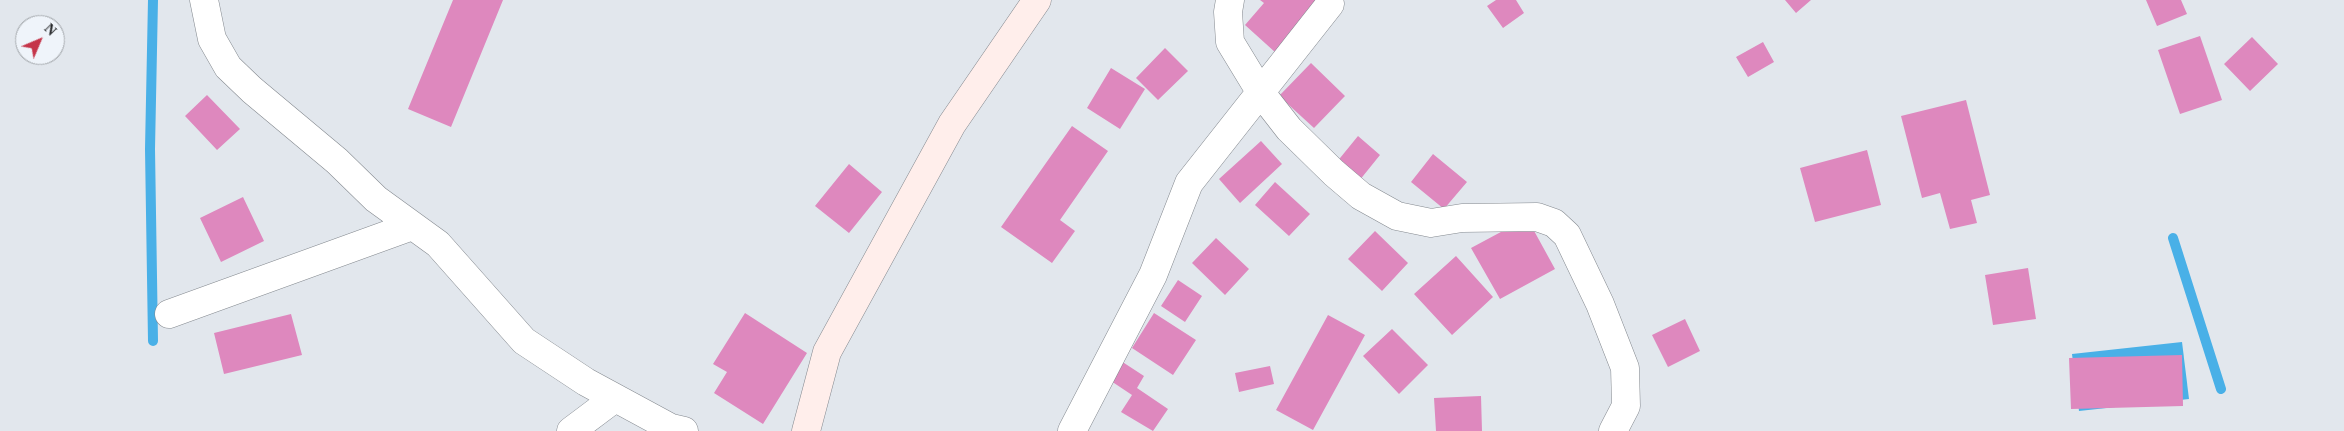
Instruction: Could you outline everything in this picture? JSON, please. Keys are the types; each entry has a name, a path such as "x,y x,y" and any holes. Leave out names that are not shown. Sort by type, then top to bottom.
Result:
{"main road":[{"path":"806,431 827,352 952,124 1037,0"}],"street":[{"path":"204,0 212,39 228,67 252,90 337,161 376,199 438,244 524,341 586,382 671,428 684,431"},
{"path":"1230,0 1228,12 1230,42 1261,92 1289,129 1334,173 1361,196 1397,216 1431,223 1462,218 1537,217 1554,223 1567,235 1600,304 1624,368 1626,406 1613,431"},
{"path":"1072,431 1153,275 1189,183 1330,4"},
{"path":"169,314 412,226"},
{"path":"571,431 615,398"}],"water":[{"path":"2182,342 2189,399 2079,411 2072,354"}],"building":[{"path":"453,0 503,0 451,127 408,109"},
{"path":"1260,0 1324,0 1276,53 1245,25 1264,3"},
{"path":"1496,0 1516,0 1524,13 1503,28 1487,6"},
{"path":"1785,0 1811,0 1796,13"},
{"path":"2146,0 2181,0 2187,14 2157,26"},
{"path":"2200,36 2222,100 2180,114 2158,50"},
{"path":"2252,37 2278,64 2250,91 2224,64"},
{"path":"1763,42 1774,62 1748,77 1736,57"},
{"path":"1165,48 1188,71 1158,100 1136,78"},
{"path":"1311,63 1345,96 1314,128 1279,96"},
{"path":"1111,68 1145,89 1120,129 1087,108"},
{"path":"207,95 240,129 217,150 185,116"},
{"path":"1966,100 1990,195 1971,200 1977,223 1950,229 1940,193 1922,198 1901,116"},
{"path":"1072,126 1108,151 1060,220 1075,231 1052,263 1001,227"},
{"path":"1358,136 1380,155 1359,181 1336,163"},
{"path":"1261,141 1282,164 1240,203 1219,179"},
{"path":"1867,150 1881,205 1815,222 1800,168"},
{"path":"1433,154 1467,182 1444,209 1411,182"},
{"path":"849,164 882,192 849,233 815,206"},
{"path":"1275,182 1310,214 1289,236 1255,205"},
{"path":"243,197 264,241 221,262 200,218"},
{"path":"1527,218 1555,269 1500,299 1471,248"},
{"path":"1375,231 1408,263 1382,291 1348,259"},
{"path":"1216,238 1249,269 1225,295 1192,263"},
{"path":"1456,256 1493,297 1452,335 1414,294"},
{"path":"2028,268 2036,319 1993,325 1985,275"},
{"path":"1178,280 1202,296 1185,322 1161,306"},
{"path":"745,313 807,353 763,424 714,393 727,372 713,364"},
{"path":"1154,313 1196,340 1173,375 1132,348"},
{"path":"291,314 302,355 224,374 214,333"},
{"path":"1328,315 1365,335 1313,430 1276,410"},
{"path":"1685,319 1700,351 1668,367 1652,335"},
{"path":"1392,329 1428,365 1399,394 1363,356"},
{"path":"2182,355 2183,406 2071,409 2069,358"},
{"path":"1121,361 1144,376 1137,388 1168,409 1153,431 1121,412 1132,395 1108,379"},
{"path":"1270,366 1274,384 1239,392 1235,373"},
{"path":"1481,396 1482,431 1436,431 1434,398"}],"waterway":[{"path":"153,0 150,149 153,341"},
{"path":"2173,238 2221,389"}]}
